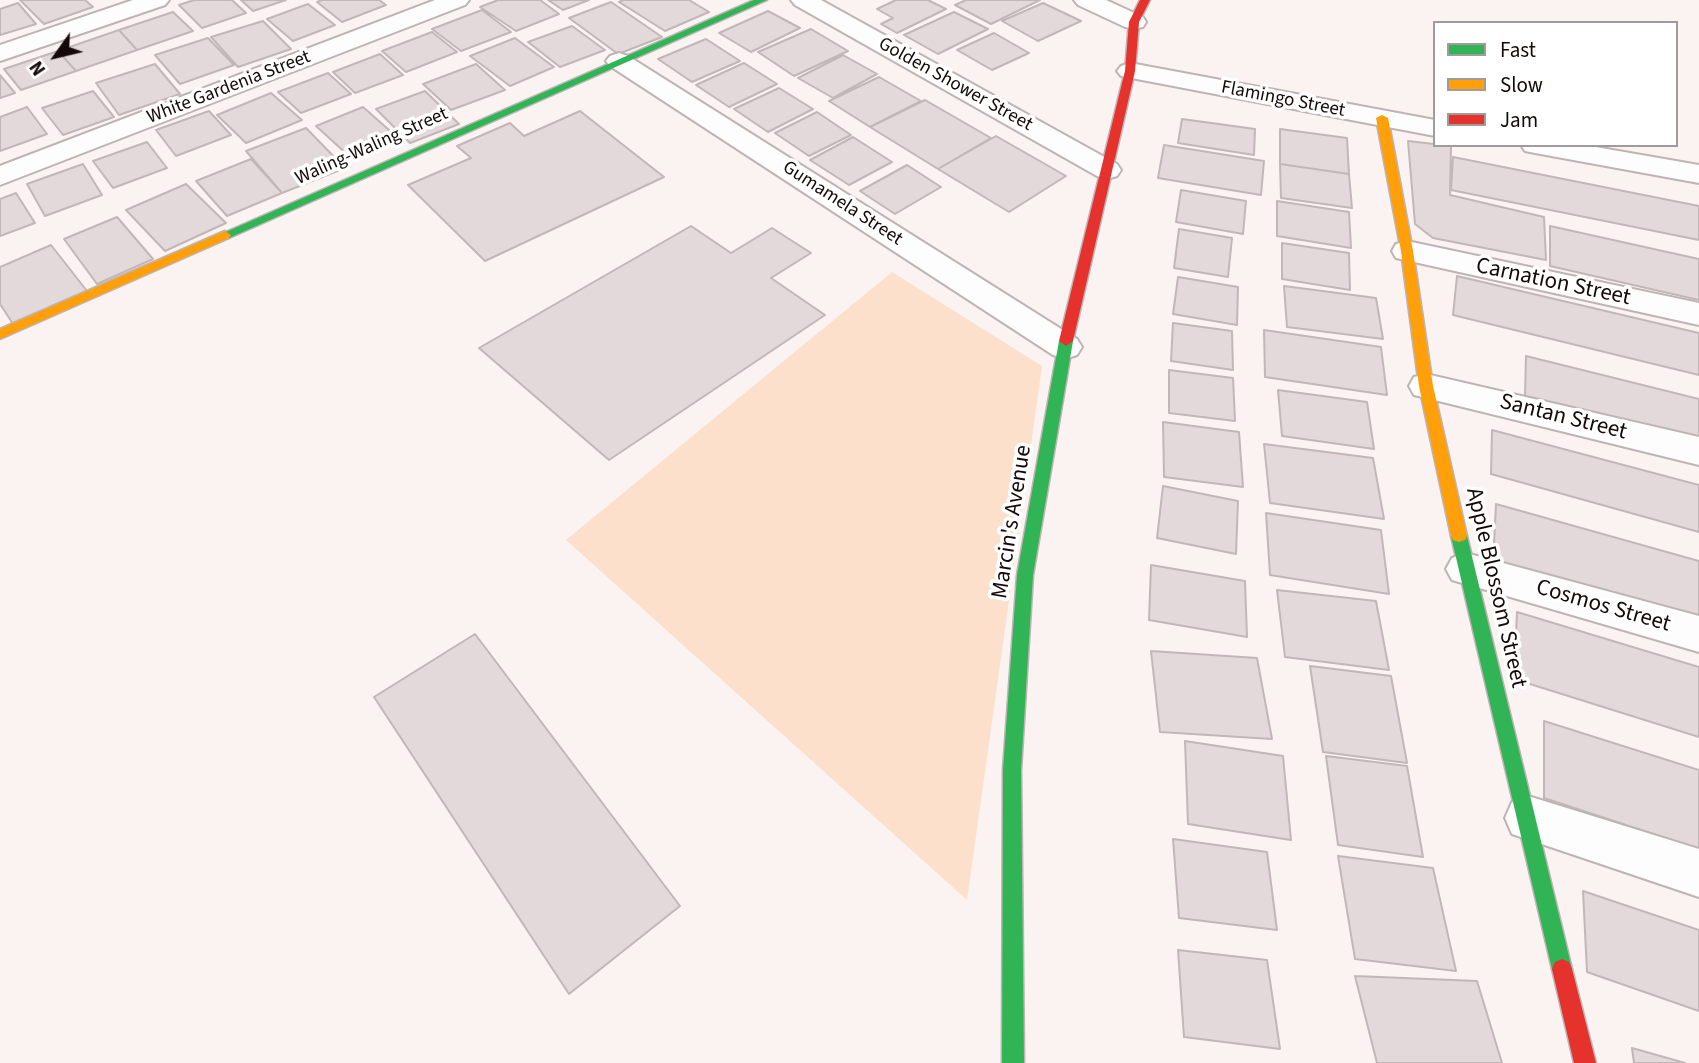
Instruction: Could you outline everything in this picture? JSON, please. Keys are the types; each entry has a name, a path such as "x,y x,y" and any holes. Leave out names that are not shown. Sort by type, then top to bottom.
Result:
{"street":[{"path":"0,53 157,0"},
{"name":"White Gardenia Street","path":"0,176 457,0"},
{"name":"Waling-Waling Street","path":"0,334 762,0"},
{"name":"Golden Shower Street","path":"803,0 1108,170"},
{"path":"1086,0 1134,22"},
{"name":"Marcin's Avenue","path":"1013,1063 1012,770 1025,575 1065,347 1130,71 1134,22 1145,0"},
{"name":"Gumamela Street","path":"619,61 1065,347"},
{"name":"Flamingo Street","path":"1130,71 1433,128"},
{"name":"Apple Blossom Street","path":"1382,118 1406,251 1426,386 1466,569 1585,1063"},
{"path":"1546,147 1699,174"},
{"name":"Carnation Street","path":"1406,251 1699,314"},
{"name":"Santan Street","path":"1426,386 1699,452"},
{"name":"Cosmos Street","path":"1466,569 1699,634"},
{"path":"1528,818 1699,873"}],"shaded area":[{"path":"892,272 1042,366 967,900 566,540"}],"building":[{"path":"20,0 85,0 93,7 44,24"},
{"path":"194,0 232,0 246,13 202,28 179,5"},
{"path":"241,0 286,0 253,11"},
{"path":"379,0 386,5 342,22 317,2"},
{"path":"498,0 540,0 559,14 516,31 480,7"},
{"path":"548,0 589,0 563,10"},
{"path":"689,0 709,12 665,31 619,2"},
{"path":"896,0 928,0 946,9 897,33 881,24 893,18 877,9"},
{"path":"966,0 1040,0 991,24 955,5"},
{"path":"611,2 662,37 618,54 569,18"},
{"path":"18,3 36,24 0,35 0,9"},
{"path":"1043,3 1081,21 1038,41 1002,21"},
{"path":"308,4 335,25 293,41 267,19"},
{"path":"482,10 511,32 461,51 432,29"},
{"path":"768,11 800,28 751,52 719,33"},
{"path":"173,12 193,31 137,50 119,30"},
{"path":"954,12 988,29 938,54 904,35"},
{"path":"263,21 291,49 238,67 211,37"},
{"path":"572,26 605,50 560,67 528,42"},
{"path":"811,29 848,51 794,76 758,52"},
{"path":"119,30 137,50 76,71 58,51"},
{"path":"432,32 457,52 406,72 382,51"},
{"path":"994,33 1029,53 992,70 957,50"},
{"path":"208,38 234,65 180,84 155,55"},
{"path":"515,38 554,67 510,86 470,56"},
{"path":"706,39 740,61 692,82 658,59"},
{"path":"58,51 76,71 21,90 4,69"},
{"path":"380,54 403,75 355,93 333,72"},
{"path":"843,55 877,74 833,98 798,78"},
{"path":"744,63 777,84 729,107 696,85"},
{"path":"155,64 180,94 119,115 96,83"},
{"path":"476,64 505,90 451,110 423,84"},
{"path":"328,73 351,94 301,113 278,92"},
{"path":"0,75 15,93 0,98"},
{"path":"879,77 921,101 870,127 829,101"},
{"path":"779,88 813,109 768,132 734,109"},
{"path":"93,91 114,117 63,135 42,108"},
{"path":"425,91 459,124 410,143 376,109"},
{"path":"271,93 302,120 246,143 217,115"},
{"path":"925,100 991,138 938,169 870,127"},
{"path":"27,107 47,134 0,151 0,117"},
{"path":"363,107 397,137 350,157 316,126"},
{"path":"209,111 231,135 176,156 156,130"},
{"path":"580,111 664,177 485,261 408,185 471,158 457,146 510,123 524,136"},
{"path":"817,112 851,135 809,156 775,133"},
{"path":"1182,119 1255,129 1254,155 1178,143"},
{"path":"306,128 345,168 282,193 246,151"},
{"path":"1280,129 1347,138 1349,174 1280,164"},
{"path":"996,136 1066,176 1009,212 938,169"},
{"path":"853,137 892,162 849,185 810,160"},
{"path":"1408,141 1433,144 1433,147 1451,147 1450,195 1544,217 1546,260 1433,238 1415,224"},
{"path":"147,142 167,168 113,188 93,161"},
{"path":"1164,145 1264,161 1261,195 1158,178"},
{"path":"1453,157 1699,206 1699,240 1451,190"},
{"path":"251,159 282,193 227,216 196,181"},
{"path":"83,164 102,195 45,216 27,184"},
{"path":"1280,164 1349,174 1352,208 1281,198"},
{"path":"907,165 941,187 895,214 860,191"},
{"path":"186,184 226,223 165,251 126,210"},
{"path":"1181,190 1246,201 1243,234 1176,222"},
{"path":"16,193 35,223 0,236 0,199"},
{"path":"1277,201 1349,212 1351,248 1277,236"},
{"path":"117,217 153,259 97,284 64,239"},
{"path":"691,226 731,253 772,228 811,253 771,278 825,315 609,460 479,348"},
{"path":"1550,226 1699,259 1699,300 1550,266"},
{"path":"1179,229 1232,238 1228,277 1174,268"},
{"path":"1282,243 1349,253 1350,290 1282,279"},
{"path":"51,245 87,291 13,324 0,304 0,267"},
{"path":"1457,276 1699,333 1699,375 1453,315"},
{"path":"1178,277 1238,287 1237,325 1173,314"},
{"path":"1284,286 1376,298 1383,339 1287,327"},
{"path":"1173,323 1232,331 1233,370 1171,361"},
{"path":"1264,330 1381,347 1387,395 1265,377"},
{"path":"1526,356 1699,399 1699,441 1525,396"},
{"path":"1169,370 1233,378 1235,421 1169,413"},
{"path":"1278,390 1367,402 1374,449 1282,436"},
{"path":"1163,422 1239,432 1243,487 1164,477"},
{"path":"1492,430 1699,485 1699,532 1491,474"},
{"path":"1264,444 1373,458 1384,519 1270,503"},
{"path":"1163,486 1238,501 1236,554 1157,538"},
{"path":"1496,504 1699,561 1699,625 1493,565"},
{"path":"1266,513 1381,530 1389,594 1270,575"},
{"path":"1151,565 1245,581 1247,637 1149,620"},
{"path":"1277,590 1376,601 1389,670 1285,657"},
{"path":"1517,612 1699,667 1699,737 1514,679"},
{"path":"475,634 680,906 569,994 374,697"},
{"path":"1151,651 1257,658 1272,739 1160,732"},
{"path":"1310,666 1391,676 1407,763 1323,752"},
{"path":"1544,721 1699,770 1699,849 1544,798"},
{"path":"1185,741 1283,756 1291,840 1188,824"},
{"path":"1326,756 1407,766 1423,857 1338,845"},
{"path":"1173,839 1267,852 1277,930 1179,918"},
{"path":"1338,856 1433,868 1456,971 1355,959"},
{"path":"1583,891 1699,930 1699,1011 1587,972"},
{"path":"1178,950 1267,960 1280,1049 1184,1037"},
{"path":"1355,976 1477,981 1502,1063 1377,1063"},
{"path":"1632,1048 1685,1063 1634,1063"}],"traffic: fast":[{"path":"225,235 762,0"},
{"path":"1013,1063 1012,770 1025,575 1066,341"},
{"path":"1459,536 1562,969"}],"traffic: slow":[{"path":"1382,118 1407,251 1426,386 1459,536"},
{"path":"0,334 225,235"}],"traffic: jam":[{"path":"1066,341 1130,71 1134,22 1145,0"},
{"path":"1562,969 1585,1063"}]}
